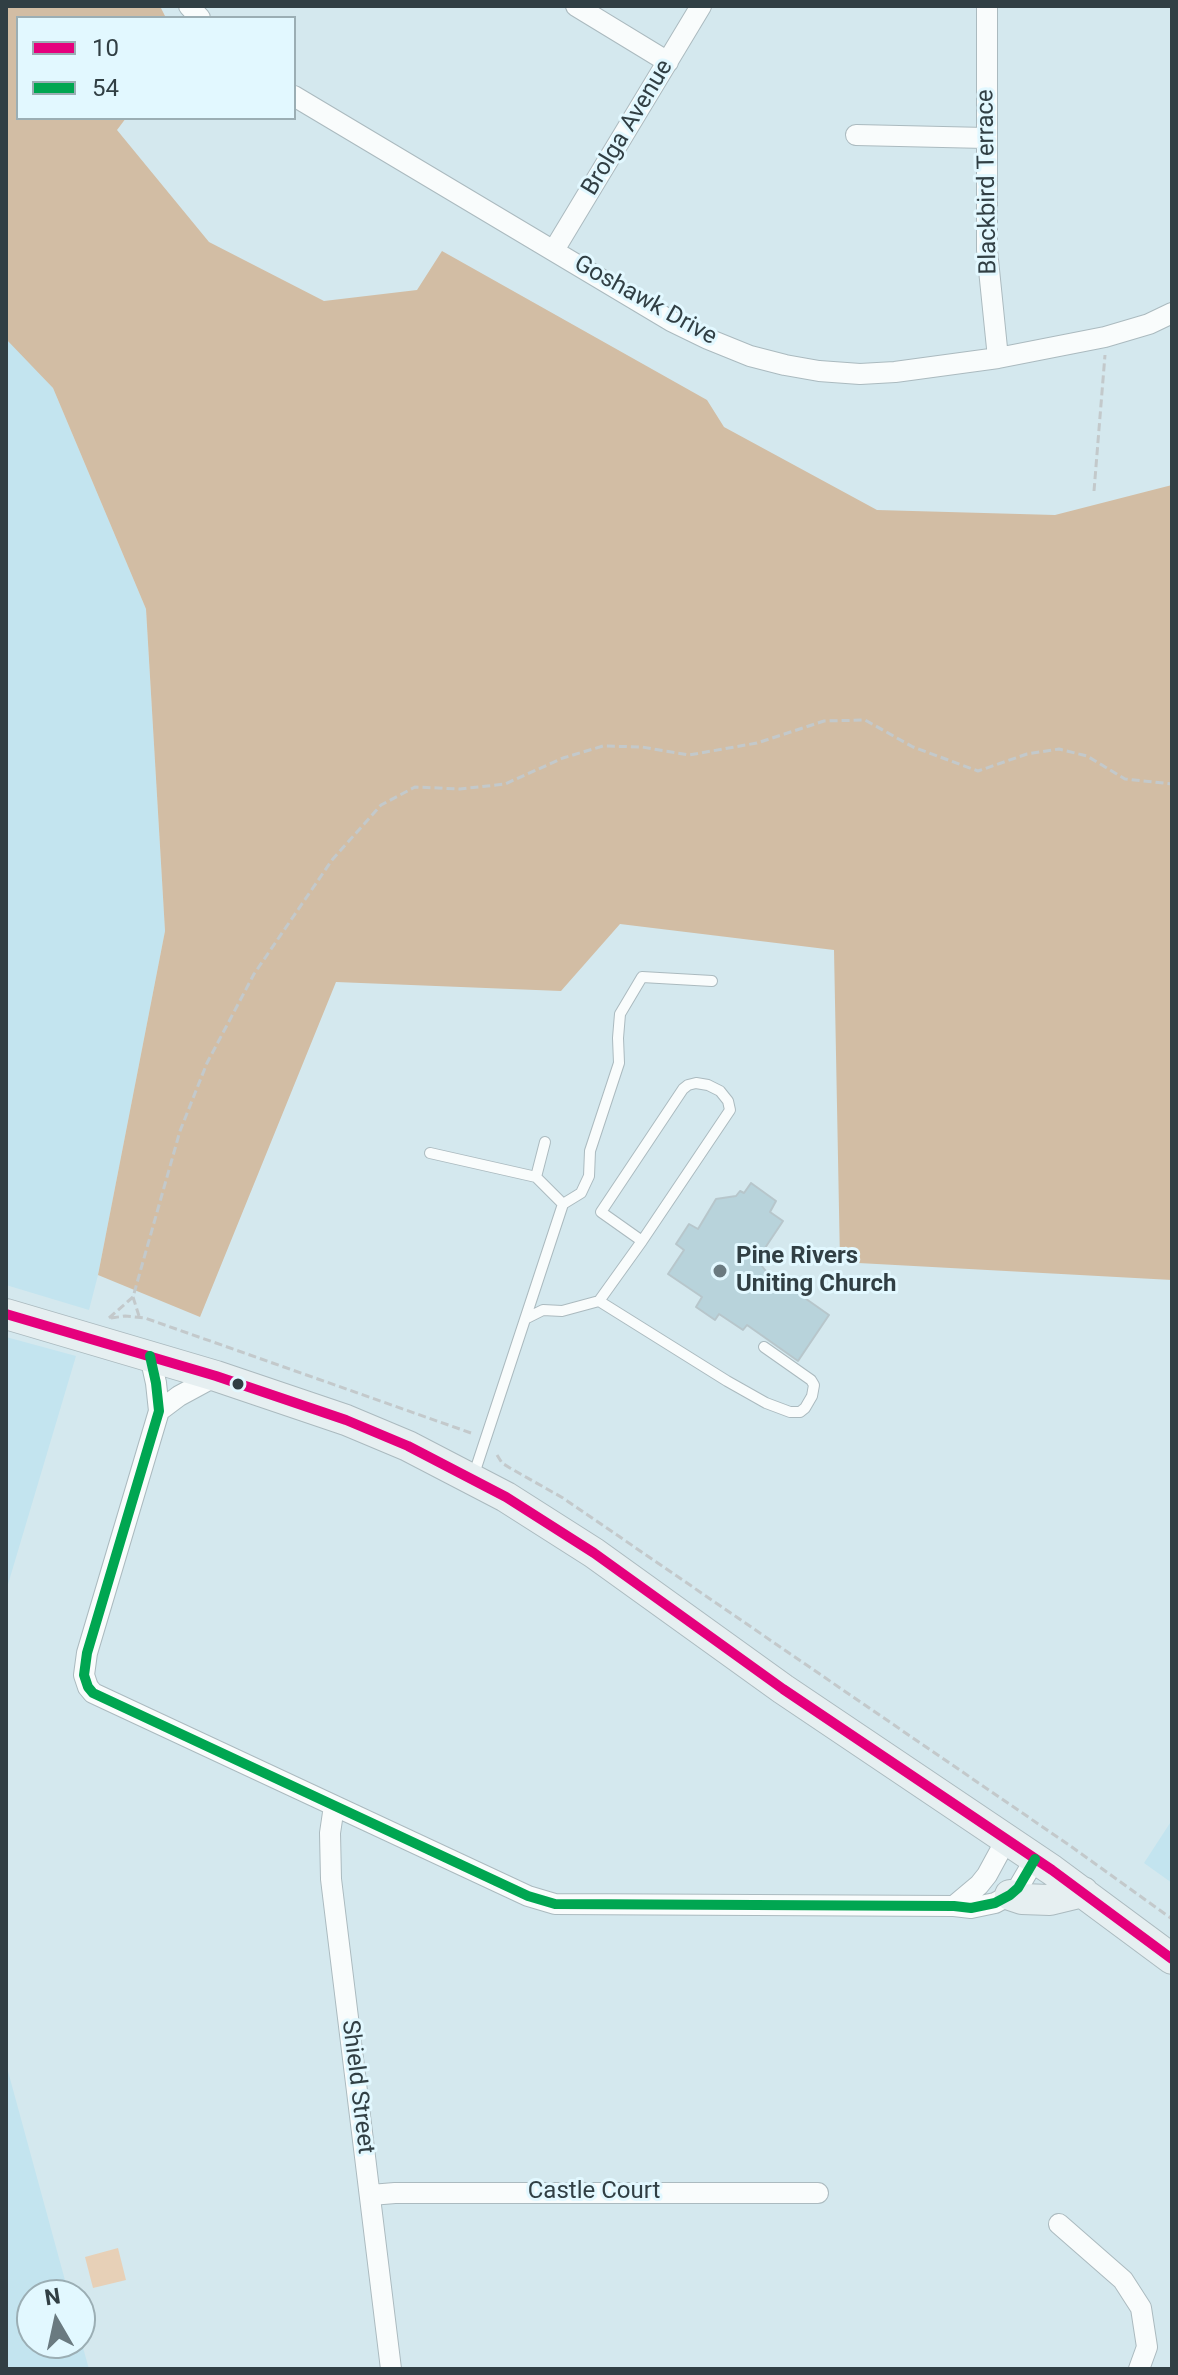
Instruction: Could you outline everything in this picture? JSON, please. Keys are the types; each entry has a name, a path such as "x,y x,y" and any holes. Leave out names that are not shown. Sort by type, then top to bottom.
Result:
{"main road":[{"path":"6,1314 216,1376 376,1431 506,1497 571,1537 794,1697 1083,1892 1172,1959"},
{"path":"1010,1895 1022,1899 1050,1900 1083,1892"}],"street":[{"path":"576,6 668,62"},
{"name":"Brolga Avenue","path":"554,250 701,6"},
{"name":"Blackbird Terrace","path":"987,6 987,250 998,358"},
{"name":"Goshawk Drive","path":"296,97 671,321 750,356 785,365 860,374 895,372 998,358 1105,337 1149,324 1172,313"},
{"path":"856,135 986,138"},
{"path":"150,1356 159,1411 84,1665 85,1682 93,1693 528,1896 555,1904 971,1908 995,1903 1010,1895 1018,1888 1035,1859"},
{"path":"159,1411 216,1376"},
{"name":"Shield Street","path":"334,1806 330,1833 331,1879 391,2369"},
{"path":"954,1906 987,1875 1006,1840"},
{"name":"Castle Court","path":"371,2195 818,2193"},
{"path":"1059,2224 1123,2280 1141,2308 1147,2347 1139,2369"}],"lane":[{"path":"472,1479 563,1204 581,1193 589,1176 590,1151 619,1063 620,1014 642,977 712,981"},
{"path":"525,1319 543,1310 562,1311 599,1301 642,1241 730,1110 728,1101 720,1091 708,1085 696,1083 683,1089 601,1212 642,1241"},
{"path":"536,1177 545,1142"},
{"path":"430,1153 536,1177 563,1204"},
{"path":"599,1301 766,1403 790,1412 800,1412 810,1402 814,1385 764,1347"}],"path":[{"path":"1094,491 1105,337"},
{"path":"468,1432 139,1316 109,1318 133,1297 180,1131 207,1063 254,974 332,860 381,805 415,787 460,789 505,784 563,758 603,746 642,747 689,755 757,743 824,721 865,720 913,747 978,771 1027,754 1059,749 1087,756 1125,779 1172,784"},
{"path":"133,1297 139,1316"},
{"path":"496,1448 502,1463 563,1498 1172,1919"}],"shaded area":[{"path":"6,6 160,6 165,16 16,16 16,120 124,120 117,130 209,242 324,301 417,290 442,251 707,400 724,427 877,510 1055,515 1172,485 1172,1280 840,1262 834,950 620,924 561,991 336,982 200,1317 98,1275 165,931 146,609 53,388 6,339"},
{"path":"6,334 53,388 146,609 165,931 89,1310 6,1285"},
{"path":"6,1337 76,1356 6,1591"},
{"path":"1172,1820 1172,1883 1144,1863"},
{"path":"6,2064 65,2279 16,2279 16,2359 86,2359 89,2369 6,2369"},
{"path":"118,2248 126,2280 96,2287 96,2279 91,2279 85,2257"}],"building":[{"path":"751,1183 776,1201 770,1212 783,1221 757,1260 765,1270 829,1315 798,1361 747,1325 743,1330 719,1314 715,1320 696,1307 702,1297 668,1274 684,1250 676,1244 689,1224 698,1229 716,1199 736,1196 740,1191 744,1193"}],"transit line":[{"name":"10","path":"6,1314 216,1376 346,1420 408,1446 506,1497 594,1553 783,1689 1052,1870 1172,1959"},
{"name":"54","path":"150,1356 159,1411 87,1653 84,1675 93,1693 528,1896 555,1904 971,1908 995,1903 1010,1895 1018,1888 1035,1859"}],"place":[{"name":"Pine Rivers Uniting Church","path":"720,1271"}]}
